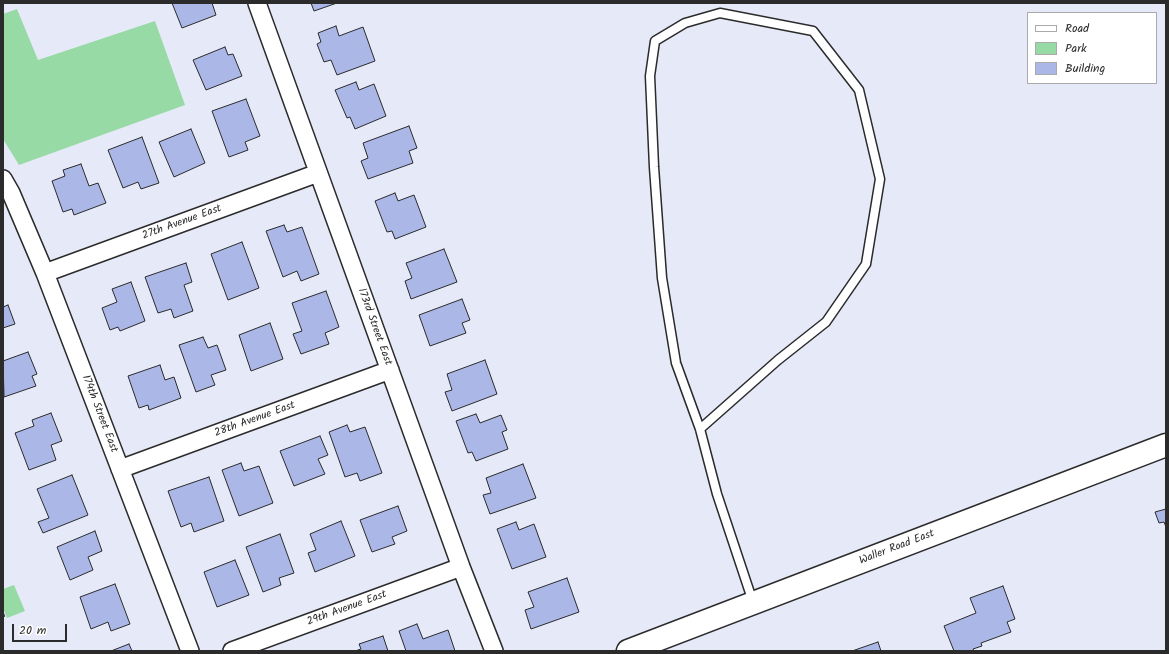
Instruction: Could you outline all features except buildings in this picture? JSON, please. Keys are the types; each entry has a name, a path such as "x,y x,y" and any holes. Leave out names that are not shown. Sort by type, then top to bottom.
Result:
{"street":[{"name":"173rd Street East","path":"257,3 461,567 494,651"},
{"name":"27th Avenue East","path":"45,273 318,173"},
{"name":"174th Street East","path":"3,179 11,193 45,273 190,651"},
{"name":"28th Avenue East","path":"120,469 390,370"},
{"name":"Waller Road East","path":"628,651 1166,445"},
{"name":"29th Avenue East","path":"232,651 461,567"}],"lane":[{"path":"700,429 778,360 826,322 866,264 880,179 859,90 814,30 720,13 685,23 655,41 650,76 662,278 676,363 700,429 717,494 753,603"}],"green space":[{"path":"17,9 38,60 155,21 185,105 19,165 3,139 3,14"},
{"path":"14,585 25,611 7,618 3,608 3,589"}]}
